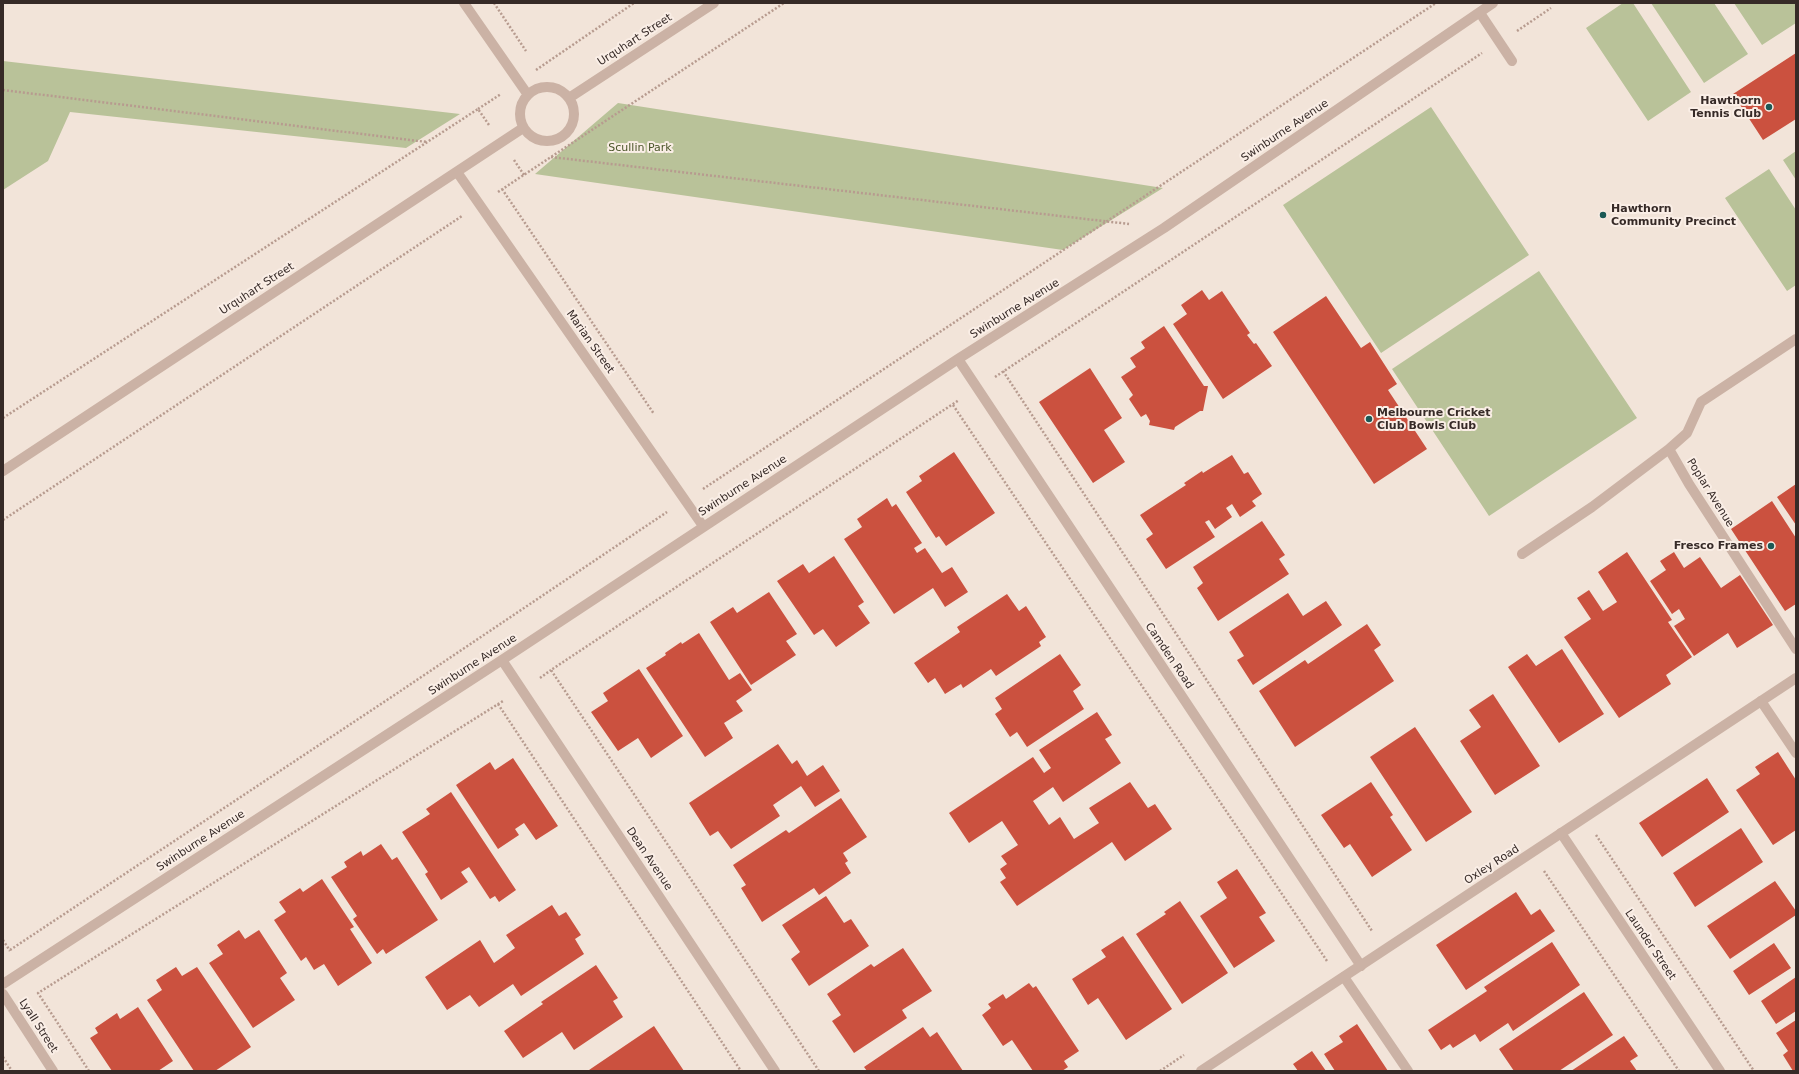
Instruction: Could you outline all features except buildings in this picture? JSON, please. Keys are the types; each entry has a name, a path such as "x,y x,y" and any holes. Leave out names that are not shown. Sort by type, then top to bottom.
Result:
{"street":[{"path":"464,3 528,95"},
{"name":"Urquhart Street","path":"569,98 714,3"},
{"name":"Swinburne Avenue","path":"3,984 502,660 958,359 1164,228 1480,14 1493,3"},
{"path":"1480,14 1512,61"},
{"path":"545,87 563,91 569,98 574,106 573,123 562,137 554,141 545,142 537,140 523,128 520,110 528,95 536,89 545,87"},
{"name":"Urquhart Street","path":"3,471 523,128"},
{"name":"Marian Street","path":"457,172 703,526"},
{"path":"1522,554 1592,507 1669,449 1687,433 1701,402 1796,339"},
{"name":"Camden Road","path":"958,359 1361,966"},
{"name":"Poplar Avenue","path":"1669,449 1693,491 1796,649"},
{"name":"Dean Avenue","path":"502,660 775,1071"},
{"name":"Oxley Road","path":"1201,1071 1796,678"},
{"path":"1761,701 1796,754"},
{"name":"Launder Street","path":"1561,833 1720,1071"},
{"path":"1344,977 1408,1071"},
{"name":"Lyall Street","path":"3,994 53,1071"}],"path":[{"path":"494,3 529,55"},
{"path":"3,418 478,109 634,3"},
{"path":"3,520 784,3"},
{"path":"10,950 1105,221 1436,3"},
{"path":"89,1071 38,993 551,670 1551,8"},
{"path":"534,62 538,68"},
{"path":"3,90 427,142"},
{"path":"478,109 524,175"},
{"path":"551,157 1164,228"},
{"path":"502,189 656,416"},
{"path":"1003,371 1372,931"},
{"path":"953,404 1327,961"},
{"path":"551,670 819,1071"},
{"path":"498,704 742,1071"},
{"path":"1596,835 1754,1071"},
{"path":"1543,870 1679,1071"},
{"path":"3,1057 12,1071"}],"green space":[{"path":"1623,3 1633,3 1691,92 1648,121 1586,28"},
{"path":"1651,3 1714,3 1748,54 1704,83"},
{"path":"1734,3 1796,3 1796,23 1762,45"},
{"path":"3,61 460,114 406,148 70,112 48,161 3,190"},
{"name":"Scullin Park","path":"618,103 1163,188 1063,250 535,174"},
{"path":"1431,107 1529,255 1381,353 1283,205"},
{"path":"1796,151 1796,180 1783,160"},
{"path":"1769,169 1796,210 1796,285 1787,291 1725,198"},
{"path":"1539,271 1637,418 1489,516 1392,369"}],"place":[{"name":"Hawthorn Tennis Club","path":"1769,107"},
{"name":"Hawthorn Community Precinct","path":"1603,215"},
{"name":"Melbourne Cricket Club Bowls Club","path":"1369,419"},
{"name":"Fresco Frames","path":"1771,546"}]}
